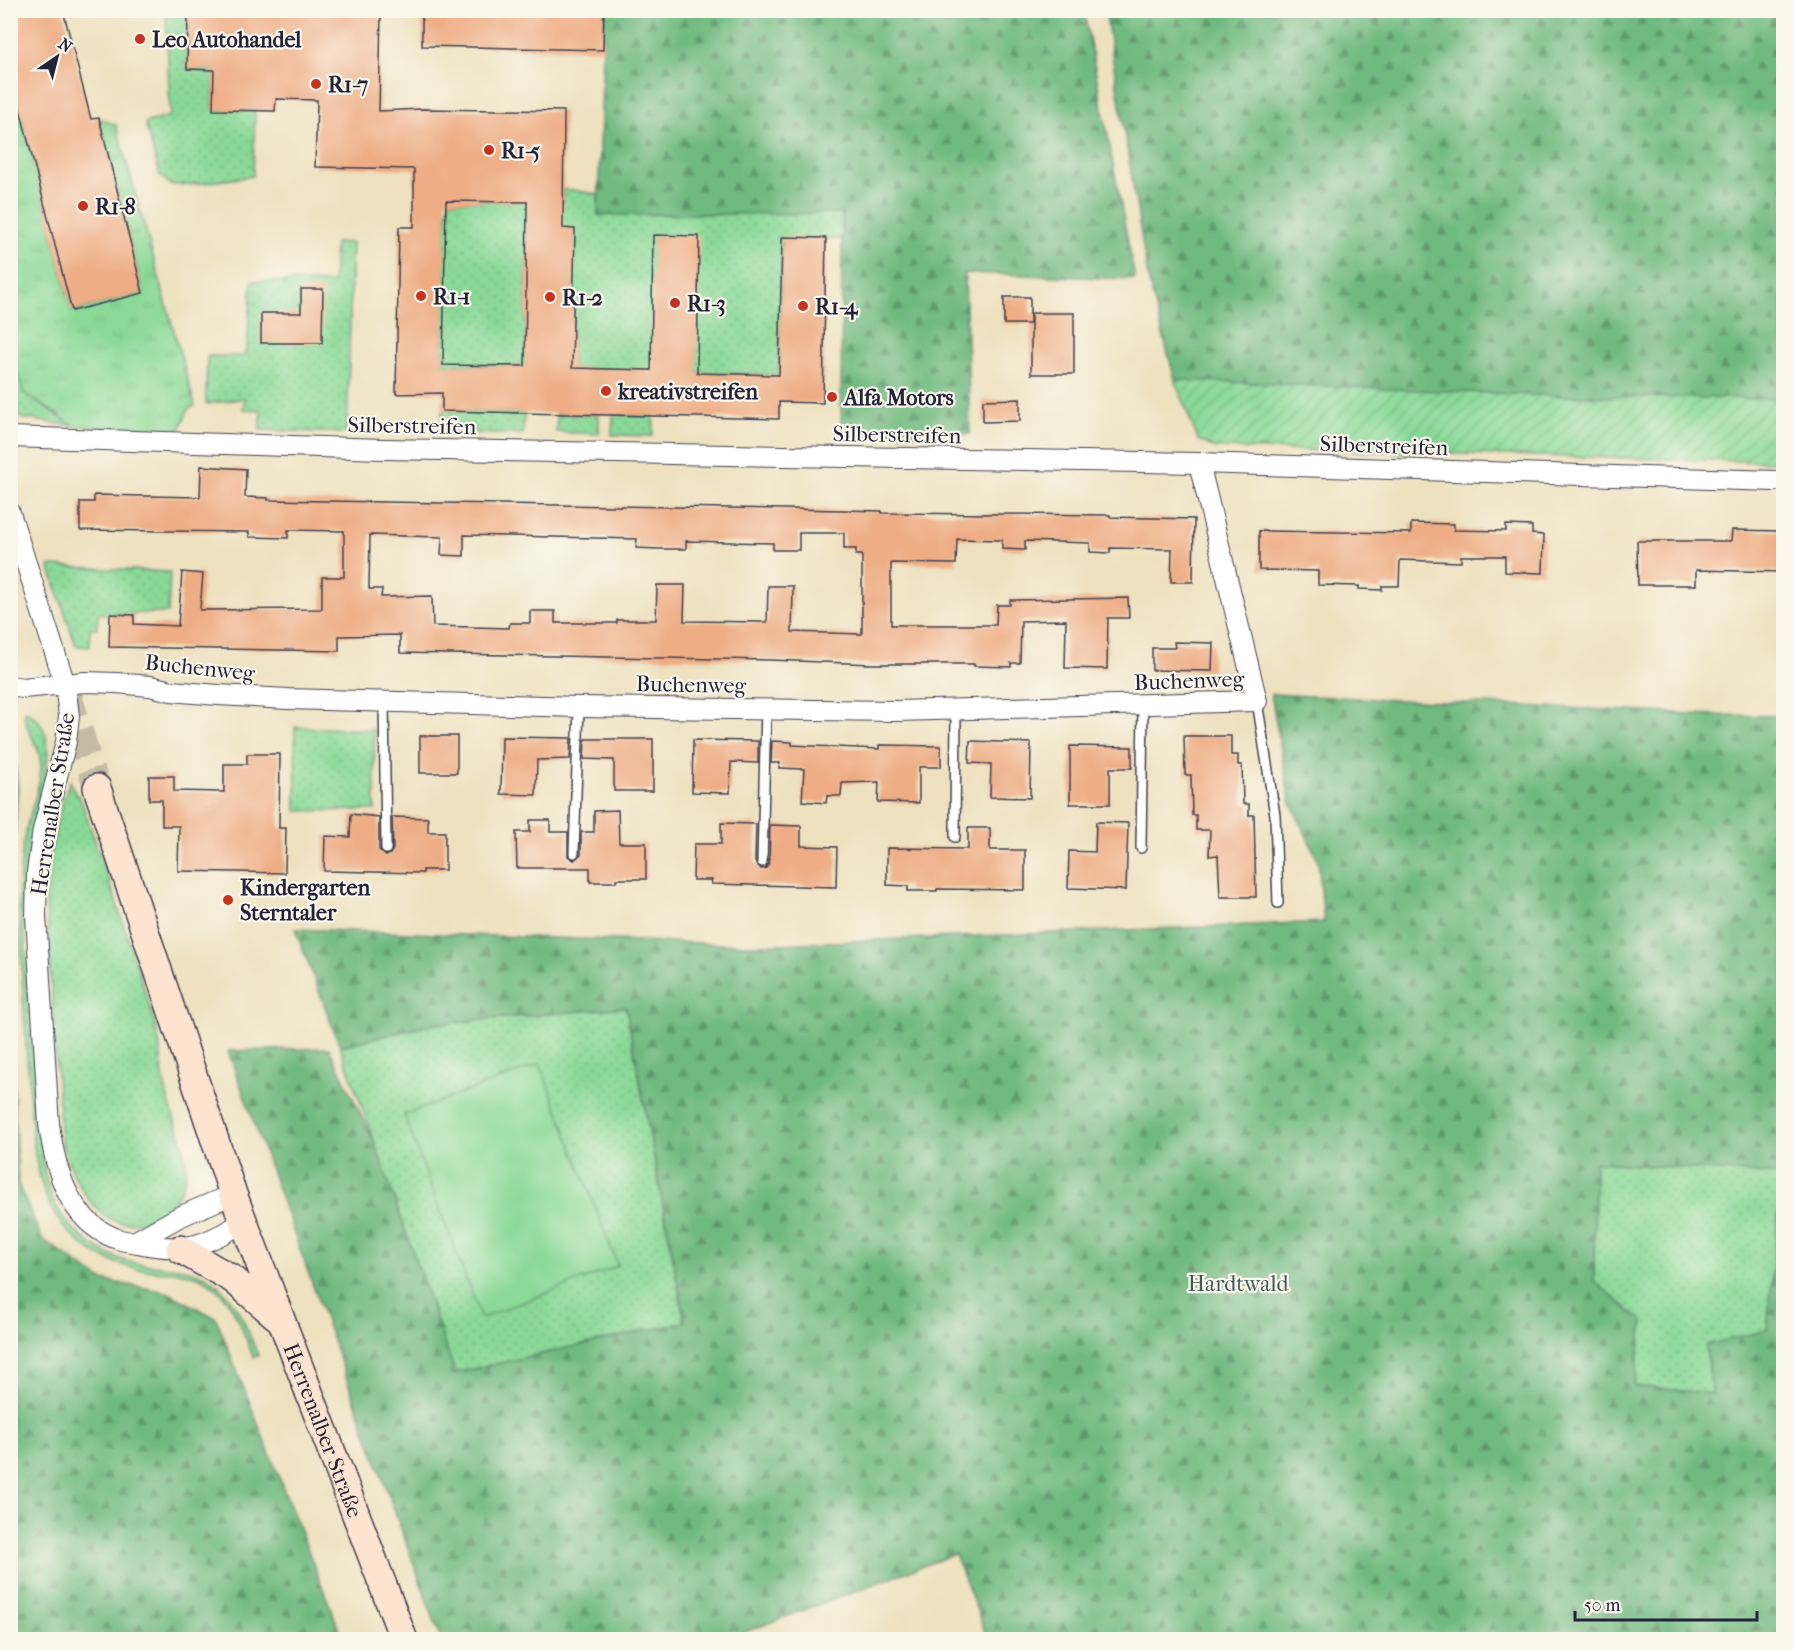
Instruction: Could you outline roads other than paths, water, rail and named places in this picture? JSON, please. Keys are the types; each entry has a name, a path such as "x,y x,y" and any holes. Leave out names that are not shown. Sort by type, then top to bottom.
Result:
{"main road":[{"name":"Herrenalber Straße","path":"97,788 232,1194 404,1640"},
{"path":"180,1249 234,1280 279,1319"}],"street":[{"name":"Silberstreifen","path":"10,437 395,449 1199,463 1779,481"},
{"path":"1199,463 1257,701"},
{"name":"Herrenalber Straße","path":"10,513 65,684 69,716 66,742 43,830 37,872 36,916 49,1124 61,1179 77,1210 90,1224 116,1239 180,1249 206,1242 243,1222"},
{"name":"Buchenweg","path":"10,686 23,688 116,683 218,695 384,701 579,707 897,711 1257,701"},
{"path":"134,1242 179,1217 232,1194"}],"lane":[{"path":"384,701 386,849"},
{"name":"Buchenweg","path":"1257,701 1275,815 1278,903"},
{"path":"1141,848 1143,705"},
{"path":"574,853 579,707"},
{"name":"Buchenweg","path":"762,862 766,708"},
{"path":"955,837 956,710"}],"tunnel":[{"path":"67,691 97,788"}],"place":[{"name":"Leo Autohandel","path":"140,39"},
{"name":"R1-7","path":"316,84"},
{"name":"R1-5","path":"489,150"},
{"name":"R1-8","path":"83,206"},
{"name":"R1-1","path":"421,296"},
{"name":"R1-2","path":"550,297"},
{"name":"R1-3","path":"675,303"},
{"name":"R1-4","path":"803,306"},
{"name":"kreativstreifen","path":"606,391"},
{"name":"Alfa Motors","path":"832,397"},
{"name":"Kindergarten Sterntaler","path":"228,900"}],"park label":[{"name":"Hardtwald","path":"1238,1283"}]}
